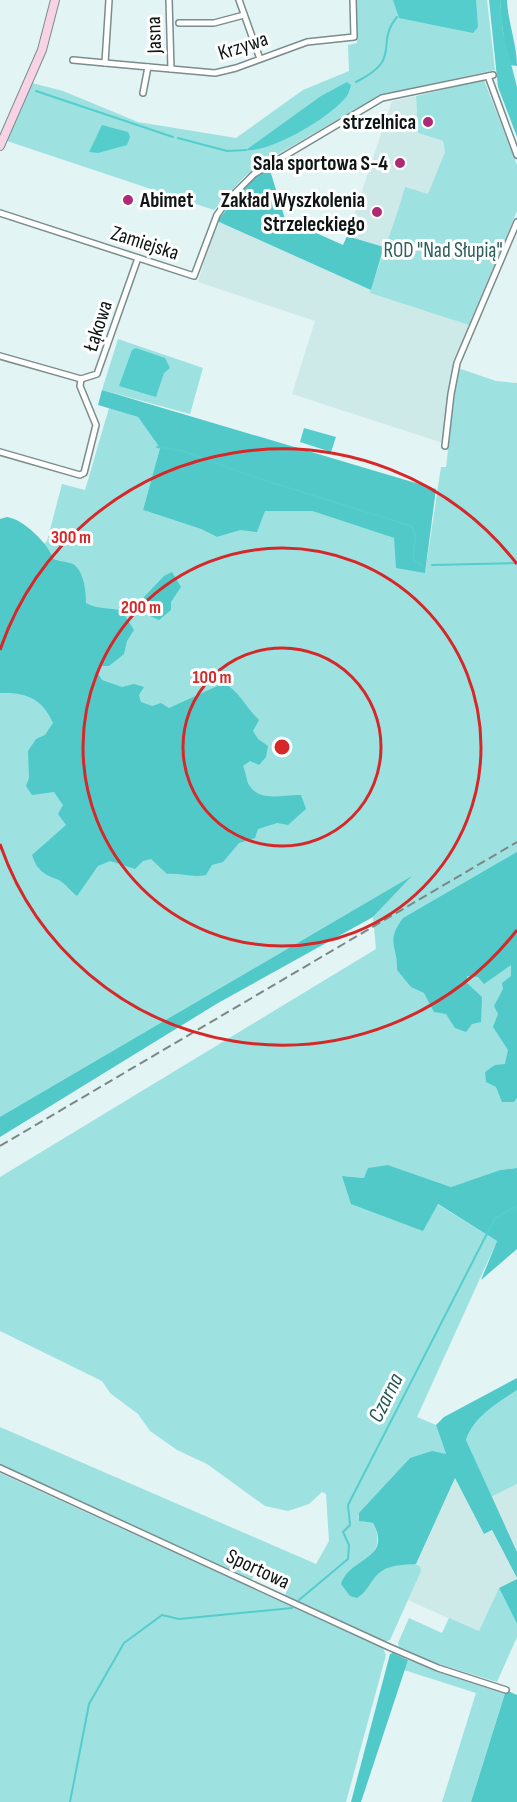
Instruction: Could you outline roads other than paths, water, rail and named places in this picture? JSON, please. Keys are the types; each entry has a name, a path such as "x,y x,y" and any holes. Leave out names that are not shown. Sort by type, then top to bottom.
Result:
{"main road":[{"path":"0,146 42,50 55,0"}],"street":[{"path":"105,63 109,0"},
{"name":"Jasna","path":"169,0 171,69"},
{"path":"239,0 260,59"},
{"name":"Krzywa","path":"73,60 215,73 236,68 307,42 354,37 352,0"},
{"name":"Jasna","path":"179,23 214,23 244,15"},
{"path":"143,93 148,67"},
{"name":"Zamiejska","path":"0,213 194,276 217,215 227,201 254,174 382,98 490,76 517,155"},
{"path":"445,446 451,394 458,363 517,222"},
{"name":"Łąkowa","path":"0,356 81,379 93,377 103,366 138,258"},
{"path":"0,452 80,475 84,473 96,425 80,386 81,379"},
{"name":"Sportowa","path":"0,1468 389,1647 438,1668 506,1690"}],"waterway":[{"path":"356,82 379,66 384,58 391,27 397,17"},
{"path":"36,91 173,137"},
{"path":"178,138 227,151 246,150"},
{"path":"157,447 183,451 251,476 411,526 415,534 414,561 422,565"},
{"path":"432,565 517,563"},
{"name":"Czarna","path":"299,1600 348,1559 349,1545 343,1532 350,1525 348,1505 495,1218 517,1206"},
{"name":"Czarna","path":"70,1802 89,1704 124,1643 162,1615 179,1619 292,1608"}],"railway":[{"path":"0,1146 517,842"}],"place":[{"name":"strzelnica","path":"428,122"},
{"name":"Sala sportowa S-4","path":"400,163"},
{"name":"Abimet","path":"128,200"},
{"name":"Zakład Wyszkolenia Strzeleckiego","path":"377,212"}],"park label":[{"name":"ROD \"Nad Słupią\"","path":"443,250"}]}
